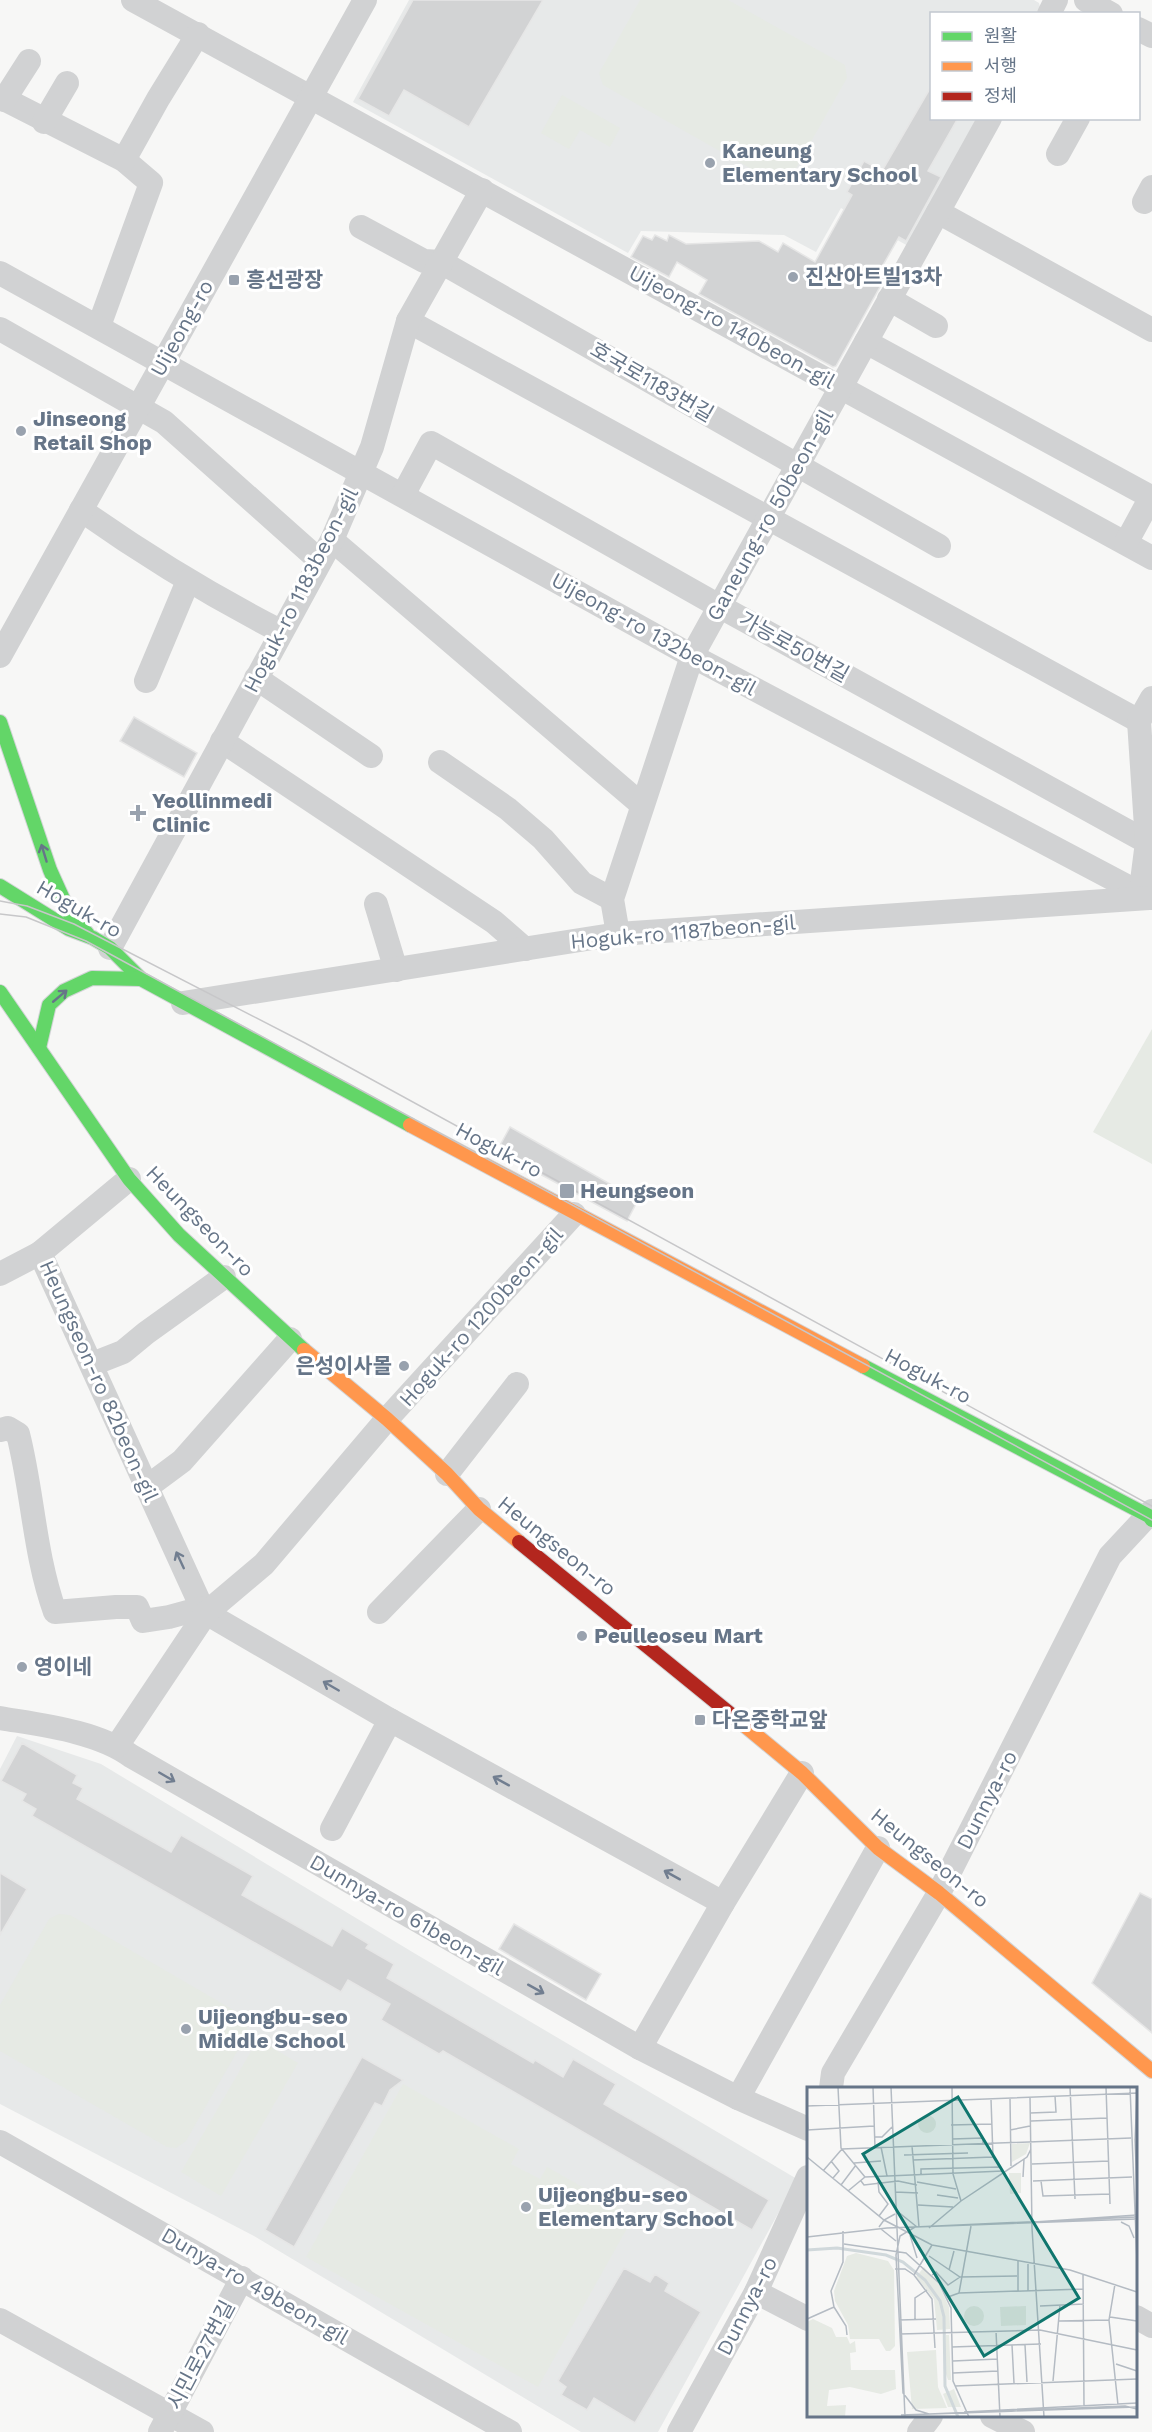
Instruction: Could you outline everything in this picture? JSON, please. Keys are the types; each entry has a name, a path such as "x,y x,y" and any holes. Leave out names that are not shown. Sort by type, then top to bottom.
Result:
{"street":[{"name":"Uijeong-ro","path":"0,656 365,0"},
{"path":"1086,0 1107,12"},
{"name":"Uijeong-ro 140beon-gil","path":"140,2 290,87 311,96 1152,558"},
{"path":"124,160 198,34"},
{"path":"28,61 2,99 124,160 151,183 99,326"},
{"path":"44,122 67,83"},
{"name":"Ganeung-ro 50beon-gil","path":"618,934 612,899 692,656 989,120"},
{"path":"1058,154 1077,120"},
{"name":"Hoguk-ro 1183beon-gil","path":"102,943 222,741 332,540 372,447 408,321 483,190"},
{"path":"938,212 1152,330"},
{"name":"호국로1183번길","path":"361,227 424,261 441,262 939,546"},
{"name":"Uijeong-ro 132beon-gil","path":"0,273 692,656 1151,897"},
{"path":"889,299 936,326"},
{"path":"408,321 1139,721"},
{"path":"0,330 139,407 172,429 320,561"},
{"path":"866,342 1151,497 1126,543"},
{"name":"가능로50번길","path":"403,495 431,443 719,606 1147,842"},
{"path":"81,510 141,553 280,632"},
{"path":"332,540 642,805"},
{"path":"146,681 188,581"},
{"path":"256,678 371,756"},
{"path":"1151,897 1142,881 1147,842 1139,721 1152,698"},
{"path":"0,722 50,870 73,921 102,943"},
{"path":"222,741 494,922 525,949"},
{"path":"441,762 508,809 543,839 582,883 612,899"},
{"name":"Hoguk-ro","path":"0,886 69,929 102,943 141,979 183,1003 574,1214 1151,1516"},
{"name":"Hoguk-ro 1187beon-gil","path":"183,1003 618,934 1151,897"},
{"path":"376,904 396,970"},
{"path":"39,1048 50,1005 64,991 92,978 141,979"},
{"name":"Heungseon-ro","path":"0,992 129,1179 179,1234 290,1339 387,1419 447,1474 479,1509 802,1773 878,1848 939,1893 1030,1967 1152,2071"},
{"name":"Heungseon-ro 82beon-gil","path":"129,1179 40,1253 204,1610"},
{"name":"Hoguk-ro 1200beon-gil","path":"204,1610 264,1564 387,1419 574,1214"},
{"path":"0,1274 40,1253"},
{"path":"91,1362 123,1352 146,1332 224,1277"},
{"path":"147,1487 182,1461 290,1339"},
{"path":"447,1474 517,1384"},
{"path":"0,1430 8,1428 18,1434 28,1473 34,1531 46,1586 55,1612 137,1607 143,1621 204,1610 390,1720 723,1903"},
{"path":"379,1612 479,1509"},
{"name":"Dunnya-ro","path":"831,2087 833,2073 939,1893 1110,1556 1151,1516"},
{"path":"117,1746 204,1610"},
{"name":"Dunnya-ro 61beon-gil","path":"0,1718 53,1727 117,1746 640,2048 738,2098 807,2129"},
{"path":"332,1829 390,1720"},
{"path":"640,2048 723,1903 802,1773"},
{"path":"738,2098 878,1848"},
{"name":"Dunya-ro 49beon-gil","path":"0,2142 510,2432"},
{"name":"Dunnya-ro","path":"679,2432 756,2292 807,2180"},
{"name":"시민로27번길","path":"165,2423 242,2278"},
{"path":"756,2292 807,2318"},
{"path":"1137,2318 1152,2326"},
{"path":"0,2320 165,2423 202,2432"},
{"path":"919,2432 930,2417"},
{"path":"996,2417 1023,2432"}],"shaded area":[{"name":"Kaneung Elementary School","path":"409,0 1034,0 1039,3 1041,11 930,12 930,120 979,120 908,246 841,208 816,252 784,235 641,231 628,253 353,102"},
{"path":"640,0 728,0 845,65 847,78 790,179 778,184 603,85 599,73"},
{"path":"562,95 620,128 610,147 580,130 569,149 541,133"},
{"path":"1152,1029 1152,1164 1093,1132"},
{"path":"17,1736 101,1764 414,1953 797,2179 658,2432 581,2432 254,2236 0,2104 0,1769"},
{"path":"59,1914 70,1915 242,2015 247,2025 247,2034 186,2141 176,2148 167,2147 0,2051 0,2005 49,1919"},
{"path":"258,2039 298,2063 221,2196 181,2172"},
{"path":"403,2084 519,2149 511,2164 540,2179 547,2167 634,2216 538,2387 306,2257"}],"building":[{"path":"413,0 543,0 469,127 404,90 389,116 358,99"},
{"path":"930,88 930,120 957,120 928,171 941,177 906,241 899,237 879,272 886,276 836,366 833,367 699,294 707,280 677,262 669,277 631,257 643,236 652,240 655,235 667,241 669,235 686,244 759,241 778,252 783,243 815,262 852,195 847,192 864,161 882,171"},
{"path":"134,717 197,753 184,777 120,741"},
{"path":"510,1127 638,1200 627,1221 497,1151"},
{"path":"22,1743 77,1775 73,1783 83,1788 77,1799 171,1852 181,1835 253,1876 242,1895 332,1946 342,1928 369,1944 366,1948 394,1964 387,1978 533,2063 535,2060 563,2077 573,2059 616,2084 604,2104 769,2200 752,2230 443,2051 439,2054 381,2020 390,2004 348,1980 341,1992 32,1816 36,1809 22,1801 26,1794 1,1781"},
{"path":"0,1873 27,1889 0,1935"},
{"path":"1140,1893 1152,1899 1152,2033 1092,1983"},
{"path":"514,1924 601,1974 586,2000 499,1949"},
{"path":"362,2057 403,2080 390,2090 382,2106 375,2103 294,2247 265,2230"},
{"path":"624,2268 650,2282 655,2274 669,2283 665,2291 701,2312 635,2423 594,2398 587,2410 561,2395 566,2387 558,2381"}],"tram line":[{"path":"0,901 27,906 74,924 305,1043 1152,1506"},
{"path":"0,914 26,917 86,941 1152,1520"}],"traffic: fast":[{"path":"0,722 50,870 73,921 87,933"},
{"path":"0,886 69,929 93,938 110,948 141,979 410,1125"},
{"path":"39,1048 49,1005 64,991 92,978 141,979"},
{"path":"0,992 129,1179 179,1235 304,1350"},
{"path":"863,1366 1149,1516 1152,1520"}],"traffic: slow":[{"path":"410,1125 863,1366"},
{"path":"304,1350 387,1419 447,1474 479,1509 519,1542"},
{"path":"744,1725 802,1773 878,1848 939,1893 1152,2071"}],"traffic: jam":[{"path":"519,1542 744,1725"}],"place":[{"name":"Kaneung Elementary School","path":"710,163"},
{"name":"진산아트빌13차","path":"793,277"},
{"name":"흥선광장","path":"234,280"},
{"name":"Jinseong Retail Shop","path":"21,431"},
{"name":"Yeollinmedi Clinic","path":"138,813"},
{"name":"Heungseon","path":"567,1191"},
{"name":"은성이사몰","path":"404,1366"},
{"name":"Peulleoseu Mart","path":"582,1636"},
{"name":"영이네","path":"22,1667"},
{"name":"다온중학교앞","path":"700,1720"},
{"name":"Uijeongbu-seo Middle School","path":"186,2029"},
{"name":"Uijeongbu-seo Elementary School","path":"526,2207"}]}
